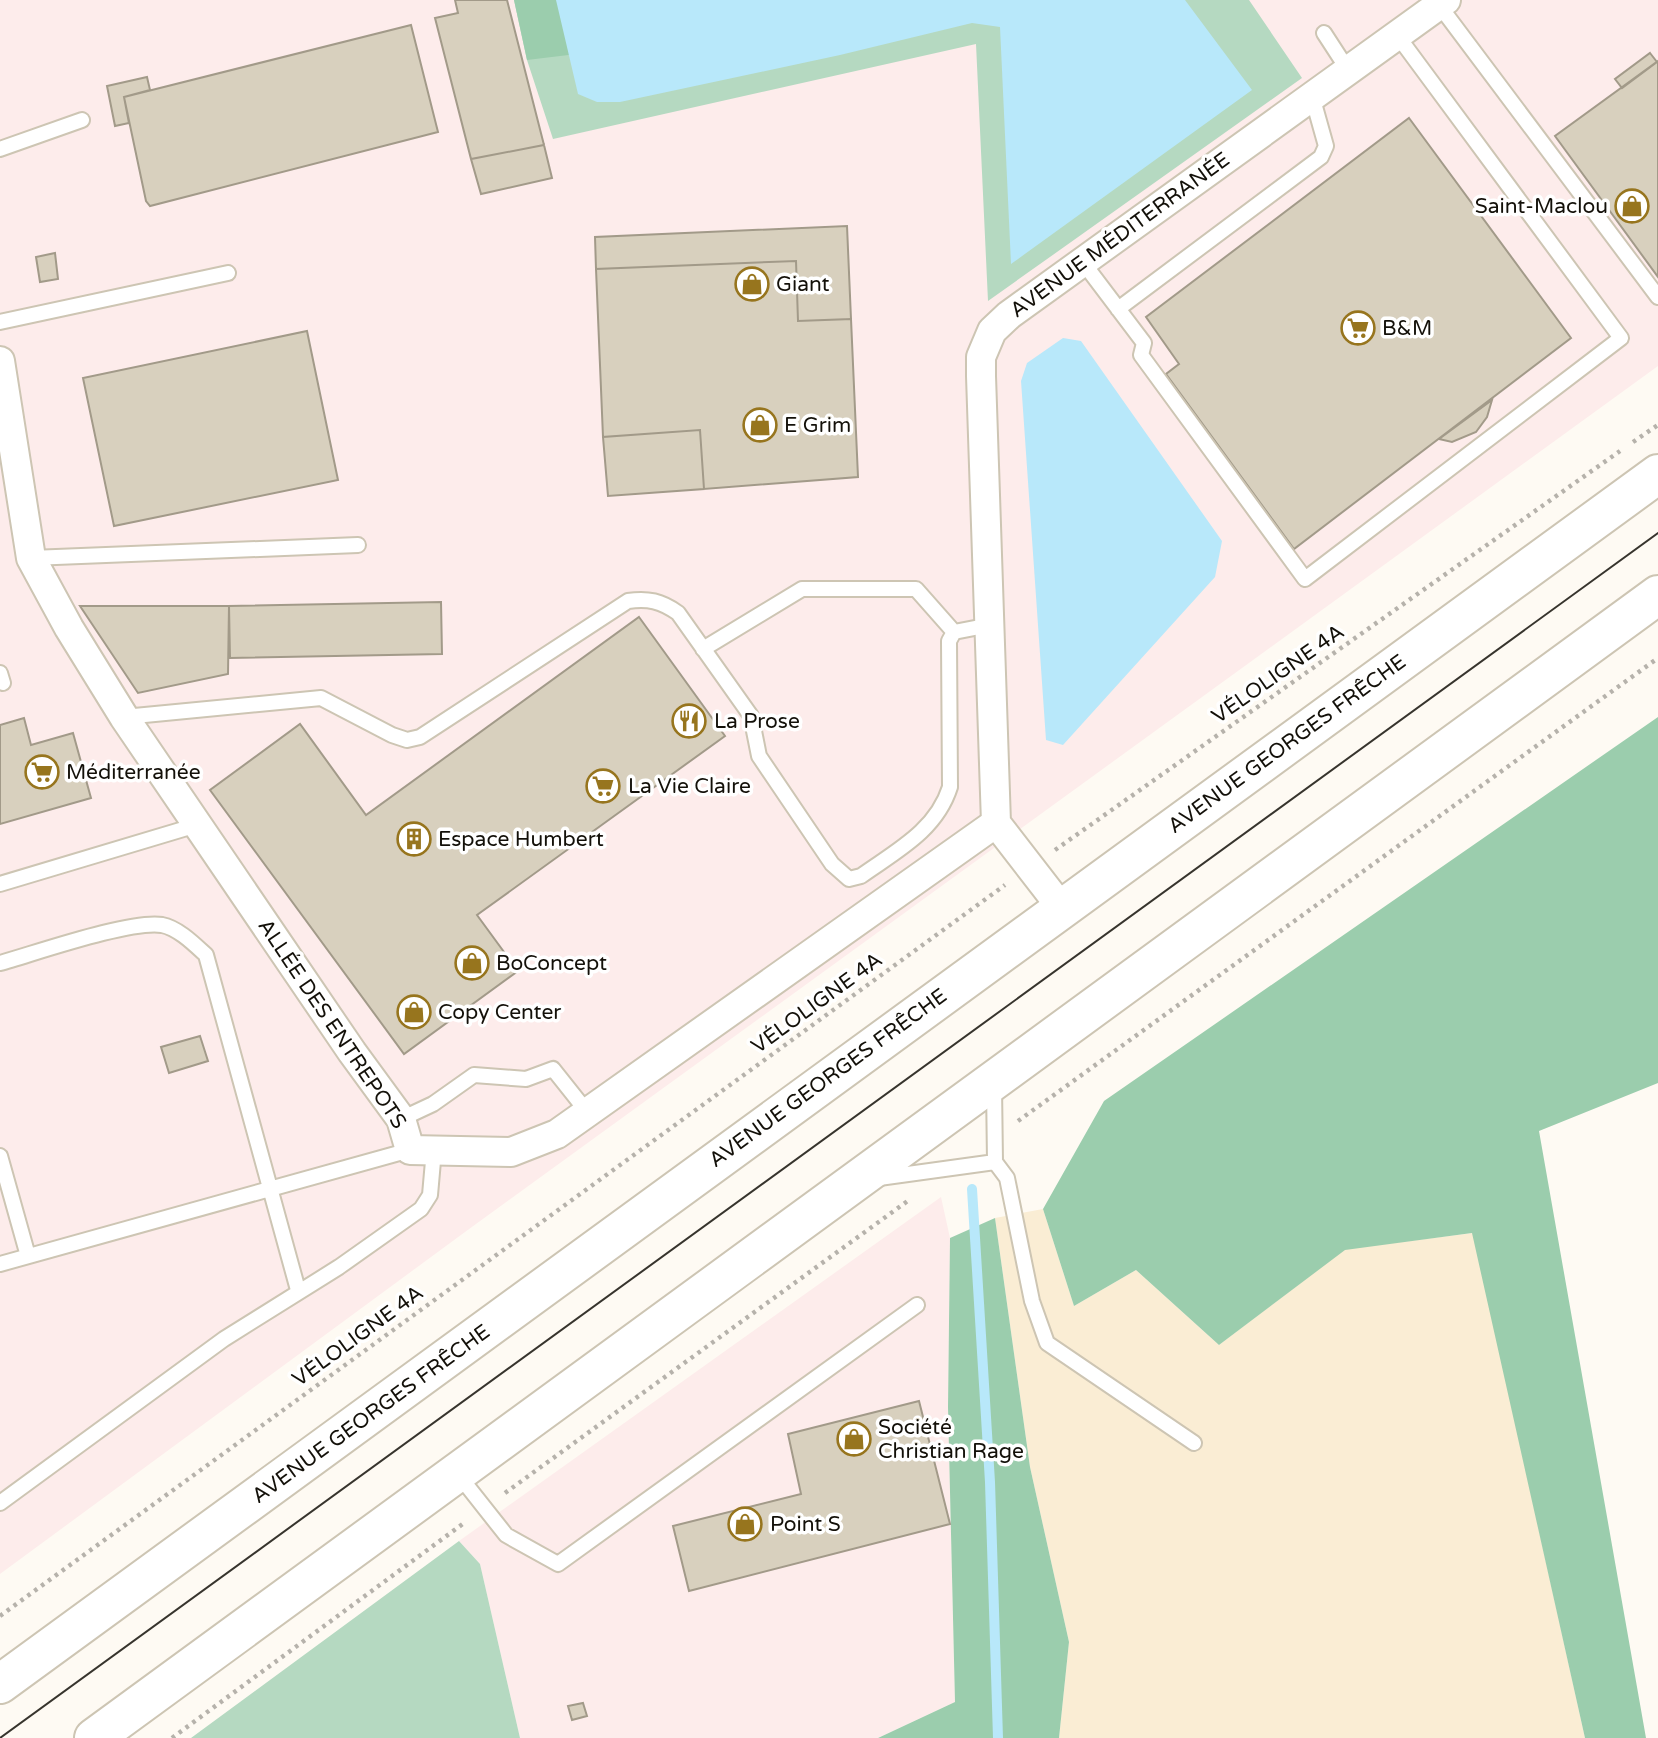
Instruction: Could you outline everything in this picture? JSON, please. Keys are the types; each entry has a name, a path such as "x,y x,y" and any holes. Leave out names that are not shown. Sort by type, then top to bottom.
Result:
{"main road":[{"name":"AVENUE GEORGES FRÊCHE","path":"0,1684 1061,907 1658,474"},
{"path":"94,1738 994,1077 1658,595"}],"street":[{"name":"AVENUE MÉDITERRANÉE","path":"996,822 981,357 992,331 1082,261 1442,2"},
{"name":"ALLÉE DES ENTREPOTS","path":"0,361 31,558 69,628 124,717 420,1150"},
{"path":"420,1150 510,1152 557,1134 996,822 1061,907"}],"lane":[{"path":"1442,2 1658,297"},
{"path":"1324,33 1348,71"},
{"path":"1082,261 1144,343 1141,355 1305,579 1621,338 1397,35"},
{"path":"1118,309 1321,157 1326,146 1312,96"},
{"path":"0,149 82,120"},
{"path":"0,322 228,273"},
{"path":"31,558 358,545"},
{"path":"703,649 802,589 916,589 954,632"},
{"path":"124,717 321,698 407,740 420,737 628,601 645,599 666,604 678,613 751,716 759,756 832,864 849,879 861,876 927,828 944,803 950,788 950,641 954,632"},
{"path":"954,632 990,625"},
{"path":"0,884 197,825"},
{"path":"0,962 137,925 164,925 190,940 206,955 298,1290"},
{"path":"401,1119 433,1104 474,1075 526,1079 553,1069 588,1113"},
{"path":"994,1077 995,1162 1007,1178 1032,1301 1047,1343 1194,1443"},
{"path":"0,1264 190,1213 271,1186 420,1150 433,1161 430,1195 421,1209 339,1267 298,1290 224,1339 0,1503"},
{"path":"0,1156 28,1256"},
{"path":"850,1183 995,1162"},
{"path":"456,1472 506,1535 558,1564 917,1305"}],"path":[{"name":"VÉLOLIGNE 4A","path":"0,1616 1030,867 1658,425"}],"shaded area":[{"path":"0,0 1658,0 1658,366 465,1232 0,1574"},
{"path":"941,1197 950,1238 948,1407 955,1702 878,1738 520,1738 480,1564 459,1541"},
{"path":"1043,1209 1074,1306 1136,1270 1219,1345 1345,1249 1473,1233 1585,1738 1059,1738 1069,1642 1030,1467 995,1218"}],"green space":[{"path":"514,0 870,33 1167,0 1249,0 1302,78 988,301 976,44 553,139 527,60"},
{"path":"514,0 580,0 585,53 527,60"},
{"path":"1658,717 1658,1083 1539,1131 1646,1738 1585,1738 1472,1233 1345,1250 1219,1345 1136,1270 1074,1306 1043,1209 1104,1101"},
{"path":"995,1218 1030,1467 1069,1642 1059,1738 878,1738 955,1702 948,1407 950,1238"},
{"path":"459,1541 480,1564 520,1738 191,1738"}],"water":[{"path":"556,0 1185,0 1252,90 1011,264 1000,27 972,23 840,55 620,102 597,102 578,94"},
{"path":"1063,338 1081,341 1222,541 1215,577 1063,745 1046,740 1021,381 1027,363"}],"building":[{"path":"455,0 507,0 544,145 471,159 435,18 458,13"},
{"path":"411,25 438,132 150,206 146,201 124,97"},
{"path":"1650,53 1657,62 1622,88 1615,79"},
{"name":"Saint-Maclou","path":"1658,61 1658,277 1555,136"},
{"path":"147,77 150,90 124,97 129,123 115,126 107,86"},
{"name":"B&M","path":"1409,118 1571,338 1294,549 1166,374 1179,364 1146,317"},
{"path":"544,145 552,178 481,194 471,159"},
{"path":"847,226 851,319 798,321 796,261 596,269 595,237"},
{"path":"55,253 58,279 40,282 36,257"},
{"path":"796,261 798,321 851,319 858,477 704,489 700,430 603,437 596,269"},
{"path":"307,331 338,480 114,526 83,378"},
{"path":"1492,400 1487,417 1476,432 1452,442 1439,439"},
{"path":"700,430 704,489 608,496 603,437"},
{"path":"441,602 442,654 230,658 229,606"},
{"path":"80,606 229,606 228,674 138,693"},
{"name":"Espace Humbert","path":"639,617 725,736 477,915 518,971 404,1054 210,790 300,724 366,815"},
{"name":"Méditerranée","path":"24,718 31,745 73,733 91,798 0,824 0,725"},
{"path":"200,1036 208,1061 169,1073 161,1047"},
{"path":"919,1401 950,1524 689,1591 673,1526 801,1494 788,1434"},
{"path":"583,1703 587,1716 572,1720 568,1706"}],"waterway":[{"path":"972,1189 990,1482 998,1738"}],"tram line":[{"path":"0,1738 1658,533"}],"place":[{"name":"Saint-Maclou","path":"1632,206"},
{"name":"Giant","path":"752,284"},
{"name":"B&M","path":"1358,328"},
{"name":"E Grim","path":"760,425"},
{"name":"La Prose","path":"689,721"},
{"name":"Méditerranée","path":"42,772"},
{"name":"La Vie Claire","path":"603,786"},
{"name":"Espace Humbert","path":"414,839"},
{"name":"BoConcept","path":"472,963"},
{"name":"Copy Center","path":"414,1012"},
{"name":"Société Christian Rage","path":"854,1439"},
{"name":"Point S","path":"745,1524"}]}
